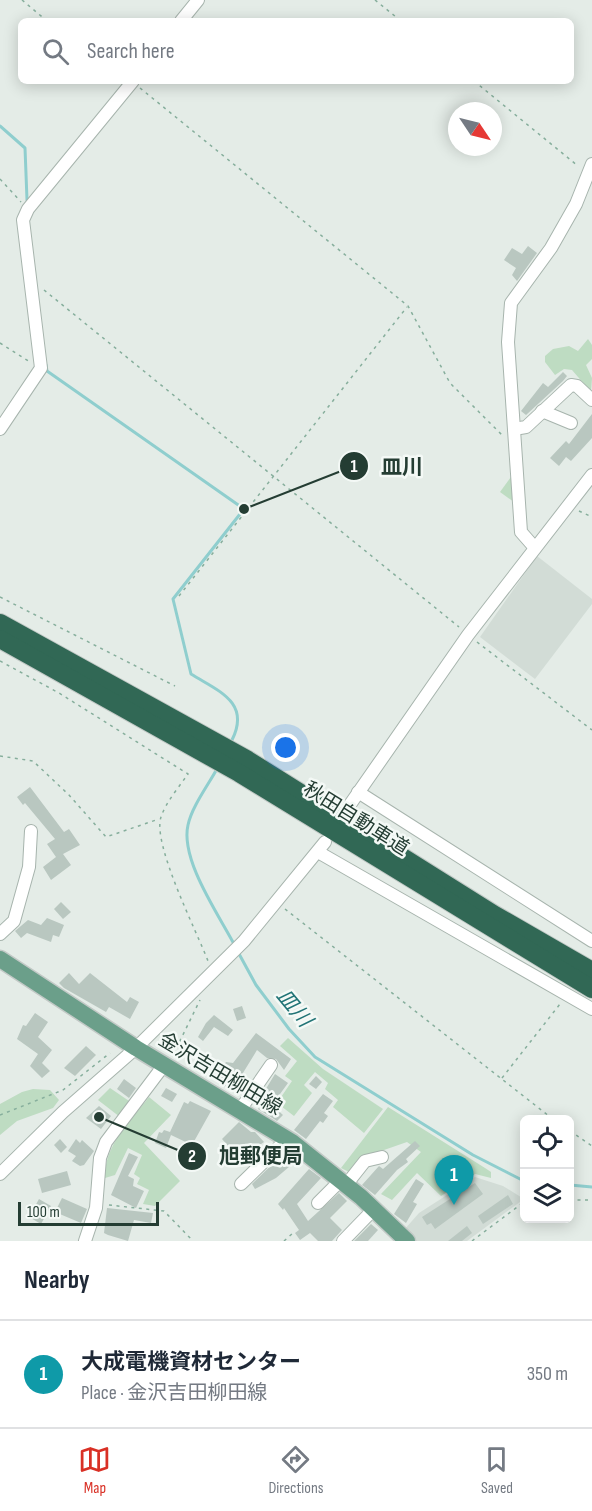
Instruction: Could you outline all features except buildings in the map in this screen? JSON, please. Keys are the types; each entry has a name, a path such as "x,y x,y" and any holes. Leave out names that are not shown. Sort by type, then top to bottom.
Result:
{"highway":[{"name":"秋田自動車道","path":"0,623 248,760 495,915 592,971"},
{"name":"秋田自動車道","path":"0,639 239,773 592,989"}],"main road":[{"name":"金沢吉田柳田線","path":"0,959 136,1048 287,1139 344,1182 407,1241"}],"street":[{"path":"183,18 198,0"},
{"path":"0,429 41,368 23,220 27,209 131,84"},
{"path":"535,548 521,532 508,342 511,303 551,248 576,204 590,169"},
{"path":"514,434 526,427 571,385 577,386 592,400"},
{"path":"542,411 571,423"},
{"path":"349,806 468,635 592,475"},
{"path":"358,792 592,941"},
{"path":"0,934 14,921 29,867 31,831"},
{"path":"0,1174 63,1112 136,1048 244,941 321,847 592,1009"},
{"path":"85,1241 96,1203 100,1158 106,1142 166,1065"},
{"path":"240,1110 271,1065"},
{"path":"241,1184 287,1139"},
{"path":"318,1203 365,1161 382,1157"},
{"path":"343,1241 374,1209"}],"path":[{"path":"22,0 43,18"},
{"path":"375,0 396,18"},
{"path":"137,84 408,306 450,383 505,438 514,434"},
{"path":"478,84 590,169"},
{"path":"0,178 27,209"},
{"path":"29,278 468,635 592,730"},
{"path":"179,596 408,306"},
{"path":"0,343 41,368"},
{"path":"567,506 592,517"},
{"path":"0,597 175,686"},
{"path":"0,661 59,693 188,774 160,819 106,837 69,795 33,761 0,756"},
{"path":"160,819 168,868 212,971"},
{"path":"277,902 549,1115"},
{"path":"502,1079 567,994"},
{"path":"166,1065 201,999"},
{"path":"0,1115 63,1090 110,1053"},
{"path":"574,1134 592,1146"},
{"path":"574,1200 592,1200"},
{"path":"96,1203 164,1211 193,1241"},
{"path":"472,1241 520,1206"},
{"path":"285,1241 293,1233"}],"shaded area":[{"path":"537,556 592,599 592,604 535,679 480,637"},
{"path":"475,1177 503,1186 520,1197 520,1202 467,1241 415,1241 404,1230 419,1213"}],"green space":[{"path":"588,339 592,345 592,359 586,365 592,378 591,392 572,370 564,369 555,375 545,362 545,356 553,349 569,346 578,351"},
{"path":"513,474 514,502 500,492"},
{"path":"288,1038 323,1069 383,1109 364,1133 333,1107 338,1100 325,1089 328,1083 315,1072 304,1085 312,1093 294,1116 277,1103 292,1081 285,1076 297,1061 280,1046"},
{"path":"110,1088 132,1103 120,1117 98,1100"},
{"path":"33,1089 50,1090 59,1100 53,1108 17,1121 0,1135 0,1104 22,1092"},
{"path":"149,1097 171,1115 144,1143 180,1181 155,1206 143,1204 149,1190 137,1184 140,1178 134,1174 142,1155 128,1148 115,1175 105,1178 113,1144"},
{"path":"388,1107 491,1172 491,1178 475,1174 441,1196 417,1173 392,1200 381,1194 421,1152 407,1142 361,1158 349,1172 341,1168"}],"waterway":[{"name":"皿川","path":"0,126 25,148 27,200"},
{"name":"皿川","path":"46,365 47,371 244,509 173,599 191,674 221,692 234,707 237,727 232,740"},
{"name":"皿川","path":"218,767 193,810 188,825 187,839 202,887 235,946"},
{"name":"皿川","path":"238,952 256,985 289,1029 315,1057 473,1155 520,1179"},
{"name":"皿川","path":"574,1185 592,1187"}],"place":[{"name":"皿川","path":"244,509"},
{"name":"旭郵便局","path":"99,1117"},
{"name":"大成電機資材センター","path":"454,1205"}]}
